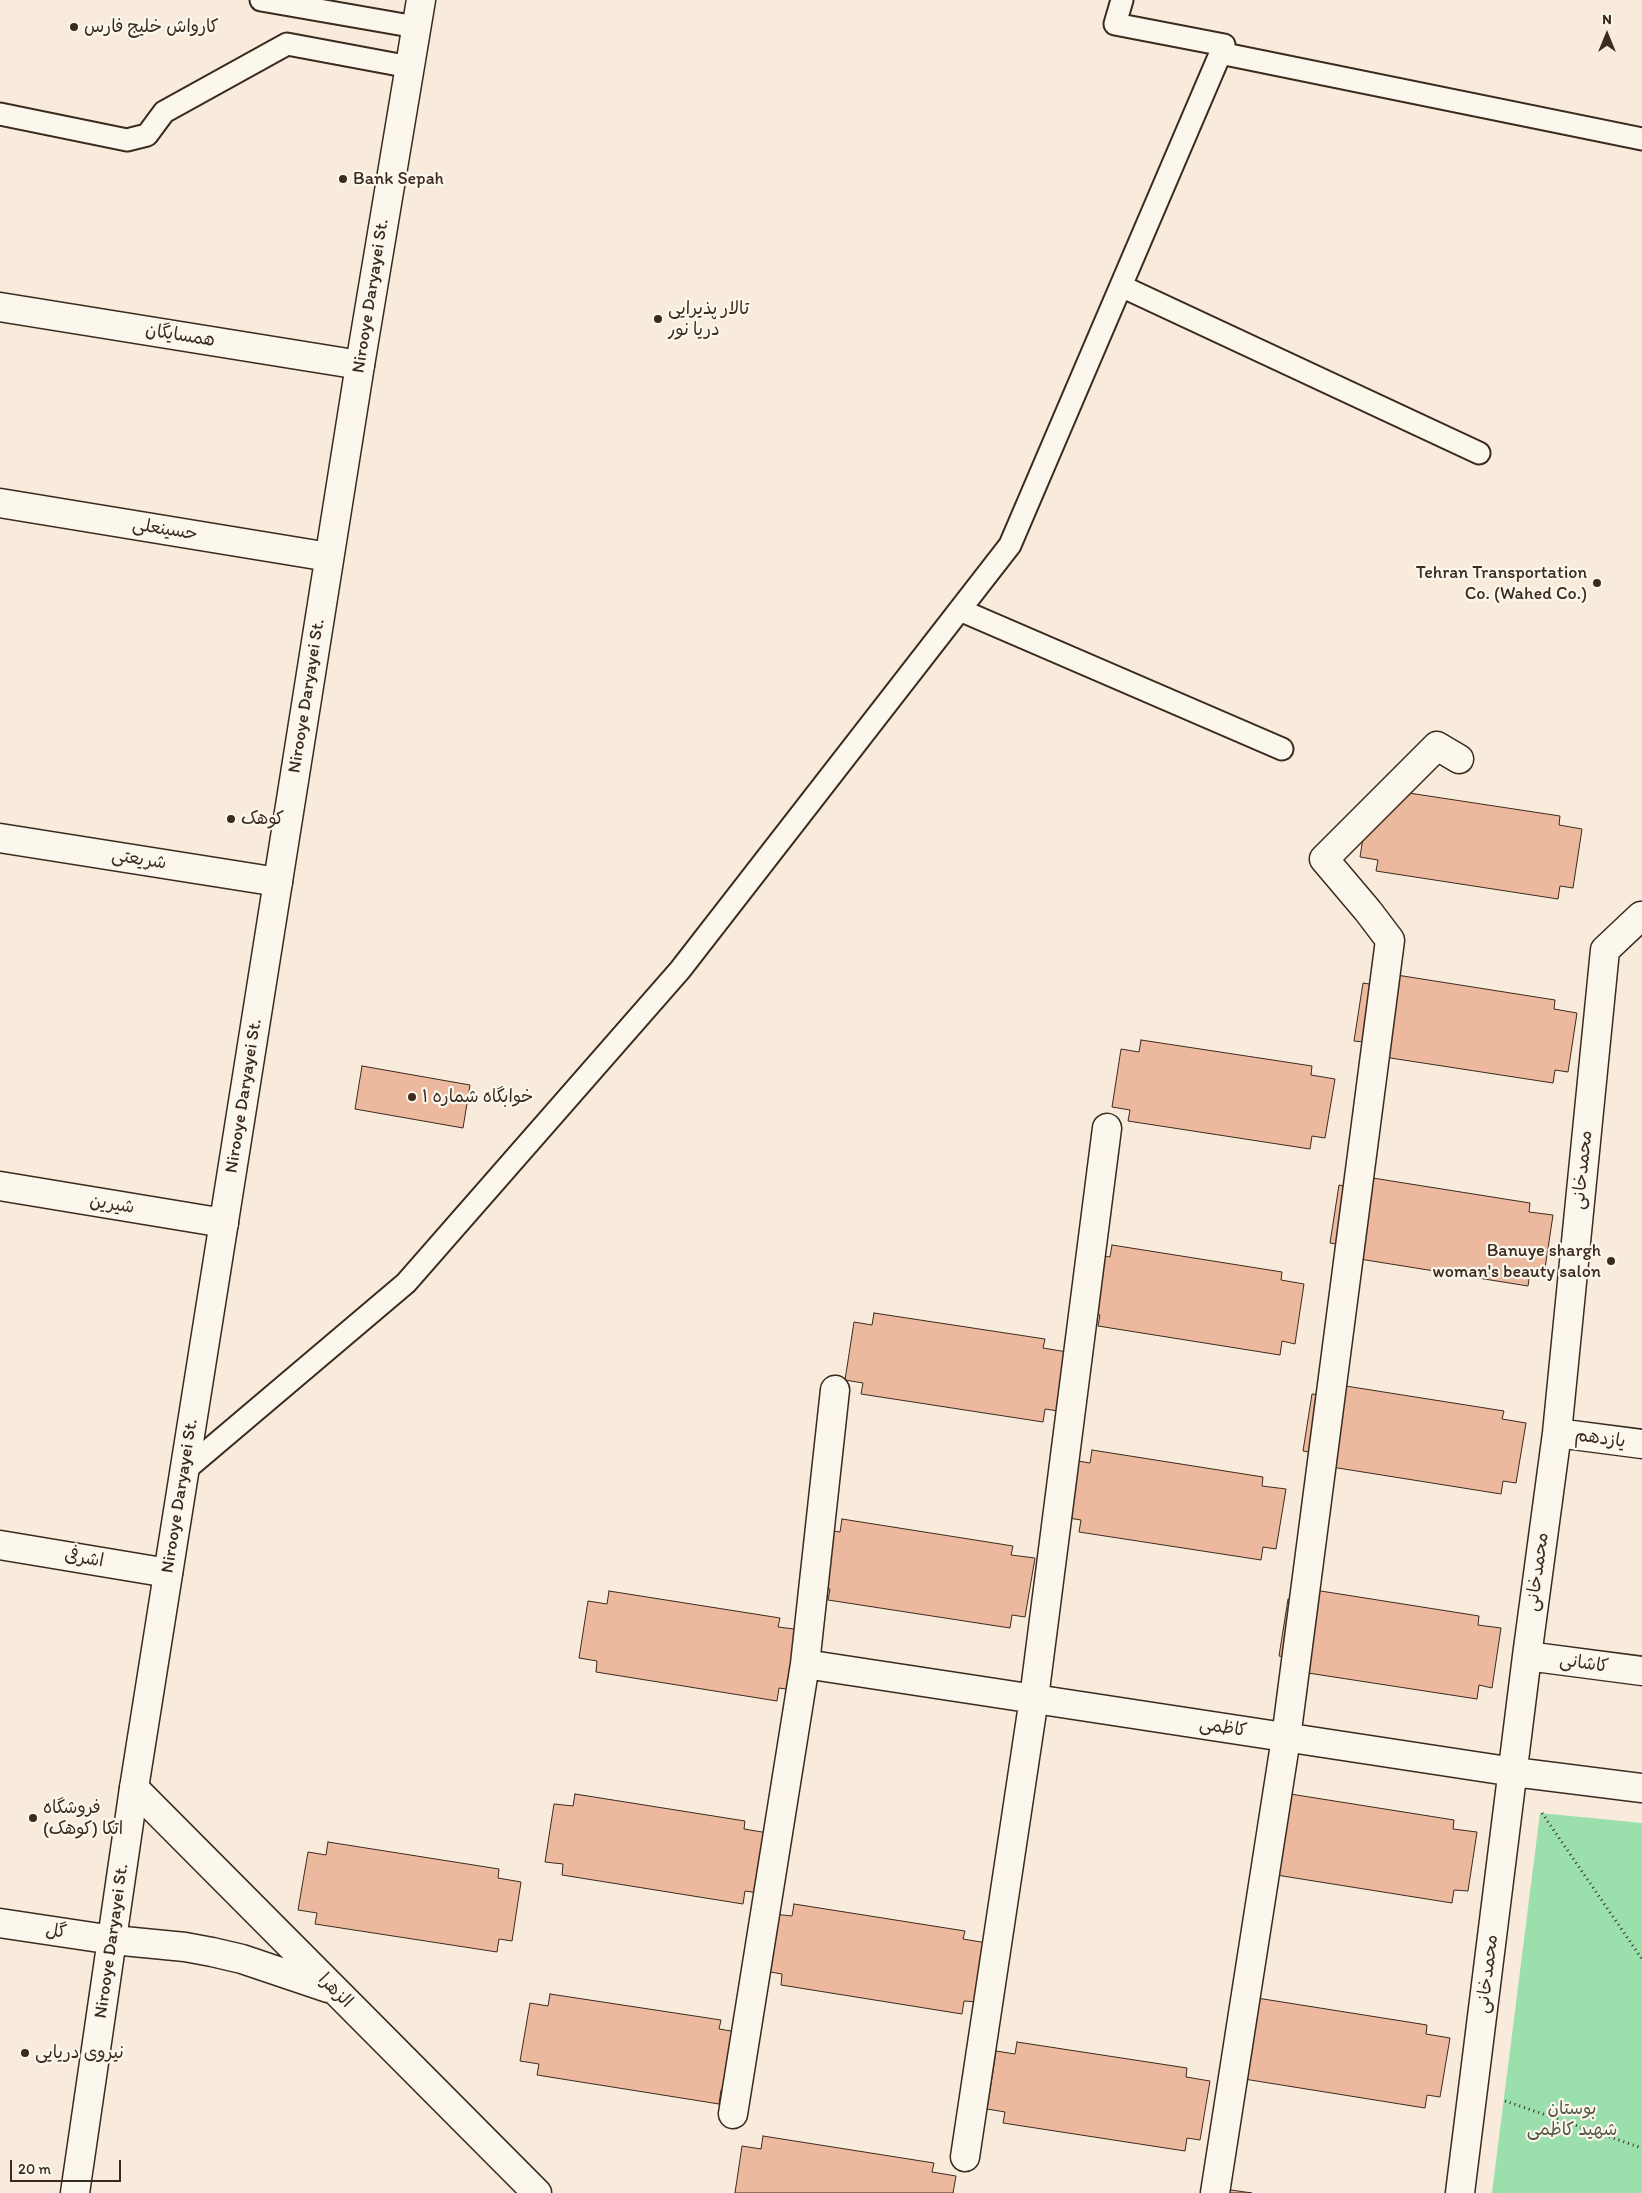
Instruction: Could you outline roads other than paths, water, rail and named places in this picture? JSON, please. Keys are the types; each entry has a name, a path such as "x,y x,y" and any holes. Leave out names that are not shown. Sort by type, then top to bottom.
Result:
{"street":[{"name":"Nirooye Daryayei St.","path":"75,2193 134,1788 184,1471 329,557 421,0"},
{"name":"همسایگان","path":"0,307 360,365"},
{"name":"حسینعلی","path":"0,503 329,557"},
{"path":"1215,2193 1286,1738 1390,940 1324,859 1437,746 1459,759"},
{"name":"شریعتی","path":"0,838 278,882"},
{"name":"محمدخانی","path":"1460,2193 1527,1656 1557,1433 1605,950 1641,916 1642,918"},
{"path":"966,2157 1034,1698 1107,1128"},
{"name":"شیرین","path":"0,1186 224,1223"},
{"path":"733,2114 805,1664 835,1390"},
{"name":"یازدهم","path":"1557,1433 1642,1444"},
{"name":"اشرفی","path":"0,1546 168,1573"},
{"name":"کاشانی","path":"1527,1656 1642,1672"},
{"name":"کاظمی","path":"805,1664 1514,1772 1642,1788"},
{"name":"الزهرا","path":"134,1788 537,2193"},
{"name":"گل","path":"0,1923 113,1940 185,1947 220,1954 242,1959 334,1990"}],"lane":[{"path":"260,0 416,27"},
{"path":"184,1471 406,1283 680,970 1010,545 1224,45 1115,24 1122,0"},
{"path":"0,114 127,140 147,135 164,112 287,44 410,67"},
{"path":"1220,53 1642,139"},
{"path":"1121,286 1479,454"},
{"path":"960,610 1282,749"}],"place":[{"name":"کارواش خلیج فارس","path":"74,27"},
{"name":"Bank Sepah","path":"343,179"},
{"name":"تالار پذیرایی دریا نور","path":"658,319"},
{"name":"Tehran Transportation Co. (Wahed Co.)","path":"1597,583"},
{"name":"کوهک","path":"231,819"},
{"name":"خوابگاه شماره ۱","path":"412,1097"},
{"name":"Banuye shargh woman's beauty salon","path":"1611,1261"},
{"name":"فروشگاه اتکا (کوهک)","path":"33,1818"},
{"name":"نیروی دریایی","path":"25,2053"}],"park label":[{"name":"بوستان شهید کاظمی","path":"1572,2119"}]}
